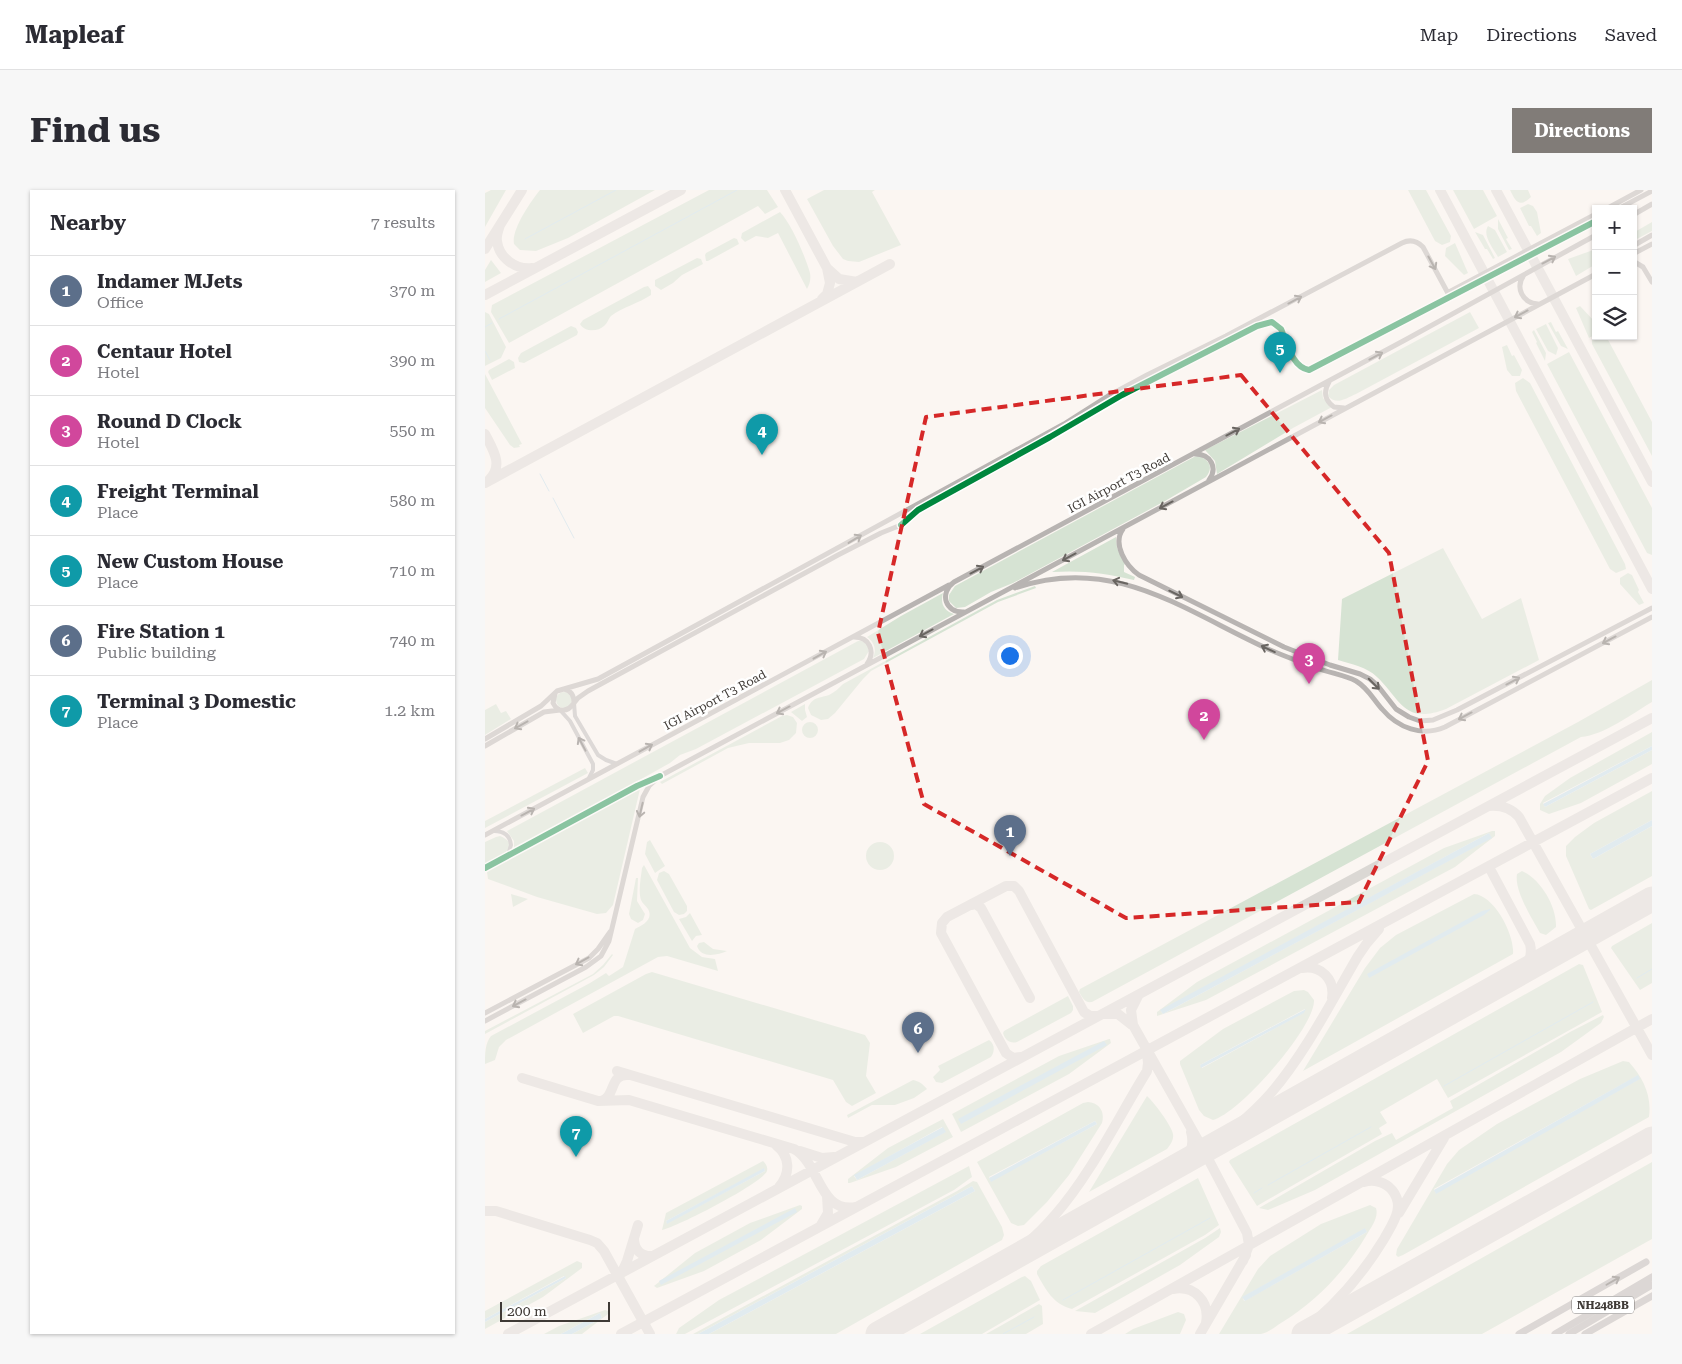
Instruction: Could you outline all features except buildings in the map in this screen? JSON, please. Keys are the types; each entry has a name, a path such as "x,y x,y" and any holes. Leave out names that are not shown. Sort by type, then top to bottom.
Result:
{"highway":[{"path":"1519,1334 1646,1262"},
{"name":"NH248BB","path":"1555,1334 1652,1277"},
{"name":"NH248BB","path":"1569,1334 1652,1285"},
{"path":"1585,1334 1652,1296"}],"main road":[{"path":"1613,205 1641,190"},
{"path":"1626,205 1652,191"},
{"path":"1637,213 1652,204"},
{"path":"485,746 544,712 569,709 587,691 838,555 901,525 912,515 1122,395 1263,323 1272,322 1281,329 1297,365 1309,370 1592,216"},
{"path":"1450,294 1592,223"},
{"path":"1637,244 1652,236"},
{"name":"IGI Airport T3 Road","path":"487,834 1592,237"},
{"path":"485,739 541,706 563,689 598,679 1064,424 1108,396 1407,241 1415,242 1423,247 1450,294"},
{"path":"1637,252 1652,244"},
{"path":"1637,263 1643,267 1652,282"},
{"path":"1526,272 1520,281 1521,293 1528,302 1541,303"},
{"path":"485,1020 553,985 598,959 607,946 613,925 643,797 649,786 660,776 1592,276"},
{"path":"1334,378 1325,390 1327,399 1334,407 1339,409 1349,407"},
{"path":"1190,455 1201,454 1206,456 1213,464 1212,475 1205,484"},
{"path":"887,522 912,515"},
{"path":"1127,526 1119,536 1119,544 1127,561 1139,576 1284,647 1361,674 1378,686 1396,709 1409,717 1420,720 1433,720 1457,710 1652,608"},
{"path":"1001,593 1047,579 1079,577 1110,580 1139,588 1273,651 1355,681 1365,687 1395,722 1409,729 1421,732 1445,727 1652,617"},
{"path":"954,582 947,589 945,599 947,604 954,611 969,610"},
{"path":"848,638 859,637 864,639 871,648 871,658 863,666"},
{"path":"563,689 572,694 574,703"},
{"path":"555,694 553,703 560,710"},
{"path":"485,1013 589,958 603,944 613,925"}],"street":[{"path":"574,703 575,716 597,756 617,764"},
{"path":"560,710 570,721 593,764 593,770 588,780"},
{"path":"485,868 637,786 660,776"},
{"path":"487,834 500,831 508,836 511,846 504,858"}],"highlighted area":[{"path":"1241,375 1389,553 1428,761 1359,902 1126,918 924,804 878,633 926,417"}],"green space":[{"path":"491,190 506,190 485,227 485,193"},
{"path":"540,190 655,190 568,238 536,251 520,250 514,244 516,231 527,208"},
{"path":"709,190 767,190 778,207 765,214 758,206 509,343 491,312 492,305"},
{"path":"824,190 875,190 872,192 901,245 859,262 843,259 833,246 807,199"},
{"path":"1408,190 1426,190 1451,236 1450,242 1442,245 1435,241"},
{"path":"1453,190 1483,190 1497,216 1474,229"},
{"path":"1510,190 1528,190 1531,197 1521,203 1518,202"},
{"path":"1528,204 1533,206 1537,212 1541,233 1537,236 1531,226 1529,226 1520,208"},
{"path":"780,212 793,232 808,267 810,283 807,289 778,233 768,238 756,236 745,242 741,238 742,233"},
{"path":"1498,219 1512,249 1509,250 1498,229"},
{"path":"1652,222 1652,231 1637,239 1637,231"},
{"path":"1488,226 1495,230 1507,252 1498,257 1487,237"},
{"path":"1475,232 1483,235 1495,258 1493,259 1487,249 1485,249"},
{"path":"734,238 737,239 739,244 706,261 706,253"},
{"path":"1455,243 1468,273 1464,275 1445,256 1446,248"},
{"path":"1592,250 1592,266 1576,276 1568,259"},
{"path":"697,258 701,259 703,264 682,275 661,290 655,286 655,280"},
{"path":"491,260 501,273 485,282 485,270"},
{"path":"648,286 651,290 651,295 611,316 601,328 588,330 580,324 583,320"},
{"path":"1580,306 1592,319 1592,336 1589,338 1576,308"},
{"path":"485,312 489,314 506,347 501,358 485,366"},
{"path":"1470,312 1479,328 1345,399 1338,401 1328,396 1329,390 1334,385"},
{"path":"1551,322 1568,349 1561,346 1548,323"},
{"path":"1546,324 1558,348 1556,355 1548,351 1536,329"},
{"path":"571,326 576,328 577,335 524,363 519,362 518,358 521,353"},
{"path":"1534,330 1546,353 1545,361 1532,332"},
{"path":"1592,340 1608,340 1652,422 1652,456 1592,344"},
{"path":"1507,345 1522,370 1520,376 1512,376 1507,370 1502,347"},
{"path":"1569,352 1652,508 1652,555 1647,553 1547,364"},
{"path":"509,359 514,362 515,368 492,380 488,372 489,370"},
{"path":"485,374 522,444 519,445 520,447 514,448 510,445 485,408"},
{"path":"1523,378 1530,383 1626,569 1616,573 1610,569 1516,391 1515,383"},
{"path":"1322,390 1323,398 1332,407 1217,474 1215,461 1205,450"},
{"path":"1199,456 1208,462 1210,467 1206,477 1165,501 965,607 956,608 949,601 949,595 955,586"},
{"path":"1116,537 1117,548 1125,564 1124,572 1135,577 1134,580 1073,571 1052,572"},
{"path":"1443,548 1482,619 1521,598 1539,660 1446,709 1421,714 1405,708 1377,677 1369,671 1338,660 1342,599"},
{"path":"1628,573 1632,575 1644,603 1639,605 1620,584 1620,578"},
{"path":"1035,586 1036,588 998,602 871,671 828,719 821,720 811,715 808,708 817,698 831,694 843,684 997,600"},
{"path":"943,593 942,600 944,606 954,614 873,658 874,646 867,637"},
{"path":"858,641 867,644 869,651 864,659 696,749 680,755 670,763 514,850 514,841 507,831"},
{"path":"1652,680 1652,702 1618,723 1599,732 1581,737 1092,1002 1085,1001 1079,992 1080,989 1578,722"},
{"path":"564,692 570,694 572,700 570,706 564,708 558,706 556,700 558,694"},
{"path":"496,704 501,713 506,711 511,719 485,735 485,710"},
{"path":"805,704 807,717 802,721 791,712"},
{"path":"782,716 793,717 797,723 796,733 789,740 780,743 749,743 728,748 662,784 660,782"},
{"path":"807,722 813,722 818,727 816,736 807,738 802,733 802,727"},
{"path":"1652,732 1652,746 1543,803 1545,807 1652,750 1652,764 1581,803 1549,814 1540,810 1540,804 1545,796 1570,778"},
{"path":"585,768 588,773 485,828 485,821"},
{"path":"637,787 640,789 613,905 606,913 597,914 537,897 488,879 487,872 491,866"},
{"path":"1652,791 1652,820 1590,854 1593,859 1652,826 1652,876 1591,910 1589,909 1566,856 1566,846 1594,823"},
{"path":"1492,831 1495,831 1495,836 1455,867 1206,1000 1157,1016 1157,1012 1197,982 1444,848","holes":["1489,833 1491,838 1163,1014 1161,1011"]},
{"path":"500,836 507,840 509,849 485,866 485,842"},
{"path":"650,840 665,866 655,873 645,854 647,842"},
{"path":"880,842 890,846 894,856 890,866 880,870 870,866 866,856 870,846"},
{"path":"644,865 690,948 702,957 715,959 718,971 667,956 658,957 506,1040 499,1047 495,1060 485,1064 486,1045 491,1036 606,973 609,976 623,967 635,929 646,922 649,916 648,909 640,896 640,880"},
{"path":"664,871 669,874 687,906 687,911 684,914 679,915 674,912 657,880 659,873"},
{"path":"1522,871 1535,880 1547,894 1554,911 1556,927 1546,935 1540,933 1528,912 1518,888 1517,874"},
{"path":"636,878 638,878 637,901 645,914 643,920 638,923 631,919 629,914"},
{"path":"511,894 528,899 513,907"},
{"path":"1474,894 1482,896 1489,901 1502,917 1511,937 1513,954 1303,1071 1365,968 1380,948 1396,935"},
{"path":"690,913 702,935 696,936 692,941 679,919 686,917"},
{"path":"1652,923 1652,983 1640,990 1611,948"},
{"path":"704,942 713,949 727,951 715,955 702,953 697,946 699,943"},
{"path":"612,954 604,967 594,975 485,1034 485,1031 593,974"},
{"path":"1579,964 1583,965 1602,1012 1448,1098 1437,1079 1380,1112 1387,1123 1379,1128 1382,1134 1257,1206 1229,1162 1230,1160"},
{"path":"652,972 865,1035 870,1043 866,1076 876,1093 852,1106 846,1102 833,1080 618,1016 614,1016 583,1033 573,1014"},
{"path":"1304,990 1314,1000 1303,1029 1290,1048 1257,1086 1225,1114 1213,1120 1204,1116 1199,1110 1180,1061 1223,1029 1294,991","holes":["1305,1009 1303,1013 1202,1068 1200,1065"]},
{"path":"1068,996 1073,1006 1071,1013 1017,1042 1010,1042 1005,1038 1004,1031"},
{"path":"1603,1015 1601,1023 1561,1052 1315,1190 1268,1210 1259,1208 1375,1141 1392,1133 1396,1140 1453,1108 1450,1101"},
{"path":"1110,1039 1111,1043 1069,1074 961,1132 952,1114 1059,1056"},
{"path":"989,1040 994,1048 991,1057 942,1083 936,1082 933,1077 940,1070 938,1066"},
{"path":"1623,1061 1629,1062 1638,1074 1648,1094 1649,1117 1403,1255 1398,1257 1396,1255 1397,1249 1447,1164 1459,1150 1497,1124 1580,1079","holes":["1637,1076 1639,1079 1436,1193 1434,1189"]},
{"path":"913,1080 921,1083 927,1089 914,1098 895,1105 872,1105 848,1118 847,1115"},
{"path":"1147,1096 1172,1130 1172,1140 1167,1149 1089,1192"},
{"path":"1083,1103 1096,1104 1101,1109 1103,1115 1102,1123 1069,1175 1047,1202 1024,1225 1018,1226 1011,1223 977,1162","holes":["1095,1121 1097,1124 991,1181 989,1177"]},
{"path":"943,1119 953,1137 896,1167 850,1183 848,1183 848,1179 888,1148","holes":["942,1127 945,1132 857,1180 854,1176"]},
{"path":"763,1161 767,1166 767,1171 762,1177 751,1185 700,1214 662,1230 666,1213","holes":["764,1169 765,1171 667,1223 666,1221"]},
{"path":"1652,1162 1652,1239 1482,1334 1347,1334"},
{"path":"969,1166 972,1177 954,1190 685,1334 676,1334 679,1328 719,1300"},
{"path":"1198,1178 1219,1225 1205,1235 1072,1309 1060,1304 1051,1296 1037,1274 1041,1266"},
{"path":"973,1181 977,1182 1002,1227 1004,1235 1002,1240 836,1334 709,1334 975,1191 972,1186 698,1334 693,1334 957,1191"},
{"path":"800,1205 802,1209 761,1240 704,1271 657,1288 654,1286 695,1253 750,1223"},
{"path":"1370,1205 1376,1208 1377,1212 1374,1222 1358,1249 1329,1284 1307,1305 1272,1329 1261,1334 1219,1334 1258,1269 1270,1256 1321,1224","holes":["1365,1229 1367,1232 1244,1301 1243,1297"]},
{"path":"1220,1228 1219,1237 1180,1265 1095,1313 1075,1311 1205,1238"},
{"path":"577,1261 582,1263 582,1268 543,1297 485,1329 485,1322 566,1278 564,1276 485,1319 485,1311"},
{"path":"1025,1276 1031,1281 1040,1300 982,1334 920,1334 1022,1277"},
{"path":"1039,1304 1042,1306 1043,1324 1026,1334 986,1334"},
{"path":"605,1310 608,1311 608,1314 582,1334 572,1334 602,1318 600,1313 561,1334 544,1334 559,1326"},
{"path":"1178,1312 1184,1314 1186,1320 1180,1334 1125,1334 1133,1329"}],"water":[{"path":"1652,746 1652,750 1545,807 1543,804"},
{"path":"1652,820 1652,826 1593,859 1590,854"},
{"path":"1489,833 1492,838 1163,1014 1160,1010"},
{"path":"1490,909 1484,915 1369,978 1367,974 1482,911"},
{"path":"1306,1009 1304,1013 1201,1068 1200,1065"},
{"path":"1104,1041 1107,1045 961,1124 958,1119"},
{"path":"1638,1075 1640,1079 1436,1194 1434,1190"},
{"path":"1095,1121 1097,1124 991,1182 989,1178"},
{"path":"943,1127 946,1132 857,1180 854,1175"},
{"path":"764,1168 765,1171 667,1224 666,1221"},
{"path":"972,1186 975,1191 709,1334 698,1334"},
{"path":"795,1208 797,1212 661,1285 659,1281"},
{"path":"1365,1228 1367,1232 1245,1301 1242,1297"},
{"path":"565,1276 566,1278 485,1322 485,1319"},
{"path":"600,1313 602,1318 572,1334 561,1334"}],"waterway":[{"path":"525,239 616,190"},
{"path":"499,319 737,190"},
{"path":"485,327 492,323"},
{"path":"485,351 490,360"},
{"path":"540,474 549,491"},
{"path":"553,498 574,538"},
{"path":"1637,978 1652,969"},
{"path":"1444,1086 1593,1002"},
{"path":"1268,1185 1371,1127"},
{"path":"1254,1193 1262,1188"},
{"path":"1063,1300 1210,1218"},
{"path":"1003,1334 1034,1317"}],"taxiway":[{"path":"485,249 522,190"},
{"path":"485,295 681,190"},
{"path":"785,190 827,268 830,283 827,294 822,299"},
{"path":"1440,190 1652,589"},
{"path":"1496,190 1652,482"},
{"path":"500,225 497,239 501,253 514,265 532,268"},
{"path":"485,483 890,264"},
{"path":"828,269 839,279 857,282"},
{"path":"485,434 496,457 496,469 489,480"},
{"path":"508,1334 1652,718"},
{"path":"621,1334 1652,778"},
{"path":"1489,806 1505,808 1513,811 1519,817 1652,1055"},
{"path":"1489,867 1530,944 1531,953 1529,961 1517,975"},
{"path":"1021,1057 1013,1058 1006,1053 941,933 942,923 947,917 1006,886 1014,886 1019,891 1084,1012 1090,1016 1098,1016"},
{"path":"972,905 976,904 981,908 1030,998"},
{"path":"1195,1156 1216,1142 1254,1111 1284,1077 1307,1044 1358,956 1379,929"},
{"path":"1302,968 1321,971 1329,979 1332,998"},
{"path":"1138,996 1131,1010 1133,1025 1204,1151 1247,1233 1249,1245 1243,1261"},
{"path":"1103,1014 1118,1014 1132,1025"},
{"path":"1091,1334 1652,1019"},
{"path":"989,1272 1032,1239 1068,1199 1104,1145 1147,1071 1147,1053"},
{"path":"617,1071 855,1142 864,1142"},
{"path":"601,1101 609,1095 618,1078 628,1075"},
{"path":"522,1078 598,1101 629,1100 794,1149 803,1156 834,1203 844,1207 856,1207"},
{"path":"1178,1165 1191,1150 1191,1132"},
{"path":"1399,1213 1444,1138"},
{"path":"776,1145 784,1154 787,1165 786,1176 779,1187"},
{"path":"800,1151 822,1158 834,1157"},
{"path":"1299,1334 1346,1291 1375,1253 1394,1221 1398,1203 1392,1190 1379,1182 1364,1182"},
{"path":"821,1225 828,1213 827,1196"},
{"path":"485,1211 496,1211 597,1243 604,1251 650,1334"},
{"path":"621,1274 638,1225"},
{"path":"634,1238 635,1246 639,1252 653,1256"},
{"path":"1200,1334 1246,1255"},
{"path":"1173,1289 1181,1288 1194,1292 1199,1296 1207,1315 1206,1323"}],"runway":[{"path":"878,1334 1652,899"},
{"path":"1304,1334 1652,1139"}],"cycle path":[{"path":"901,525 918,510 1122,395 1257,326 1272,322 1281,329 1294,359 1303,368 1309,370 1592,223"},
{"path":"485,868 637,786 660,776"}],"place":[{"name":"New Custom House","path":"1280,373"},
{"name":"Freight Terminal","path":"762,455"},
{"name":"Round D Clock","path":"1309,684"},
{"name":"Centaur Hotel","path":"1204,740"},
{"name":"Indamer MJets","path":"1010,856"},
{"name":"Fire Station 1","path":"918,1053"},
{"name":"Terminal 3 Domestic","path":"576,1157"}]}
